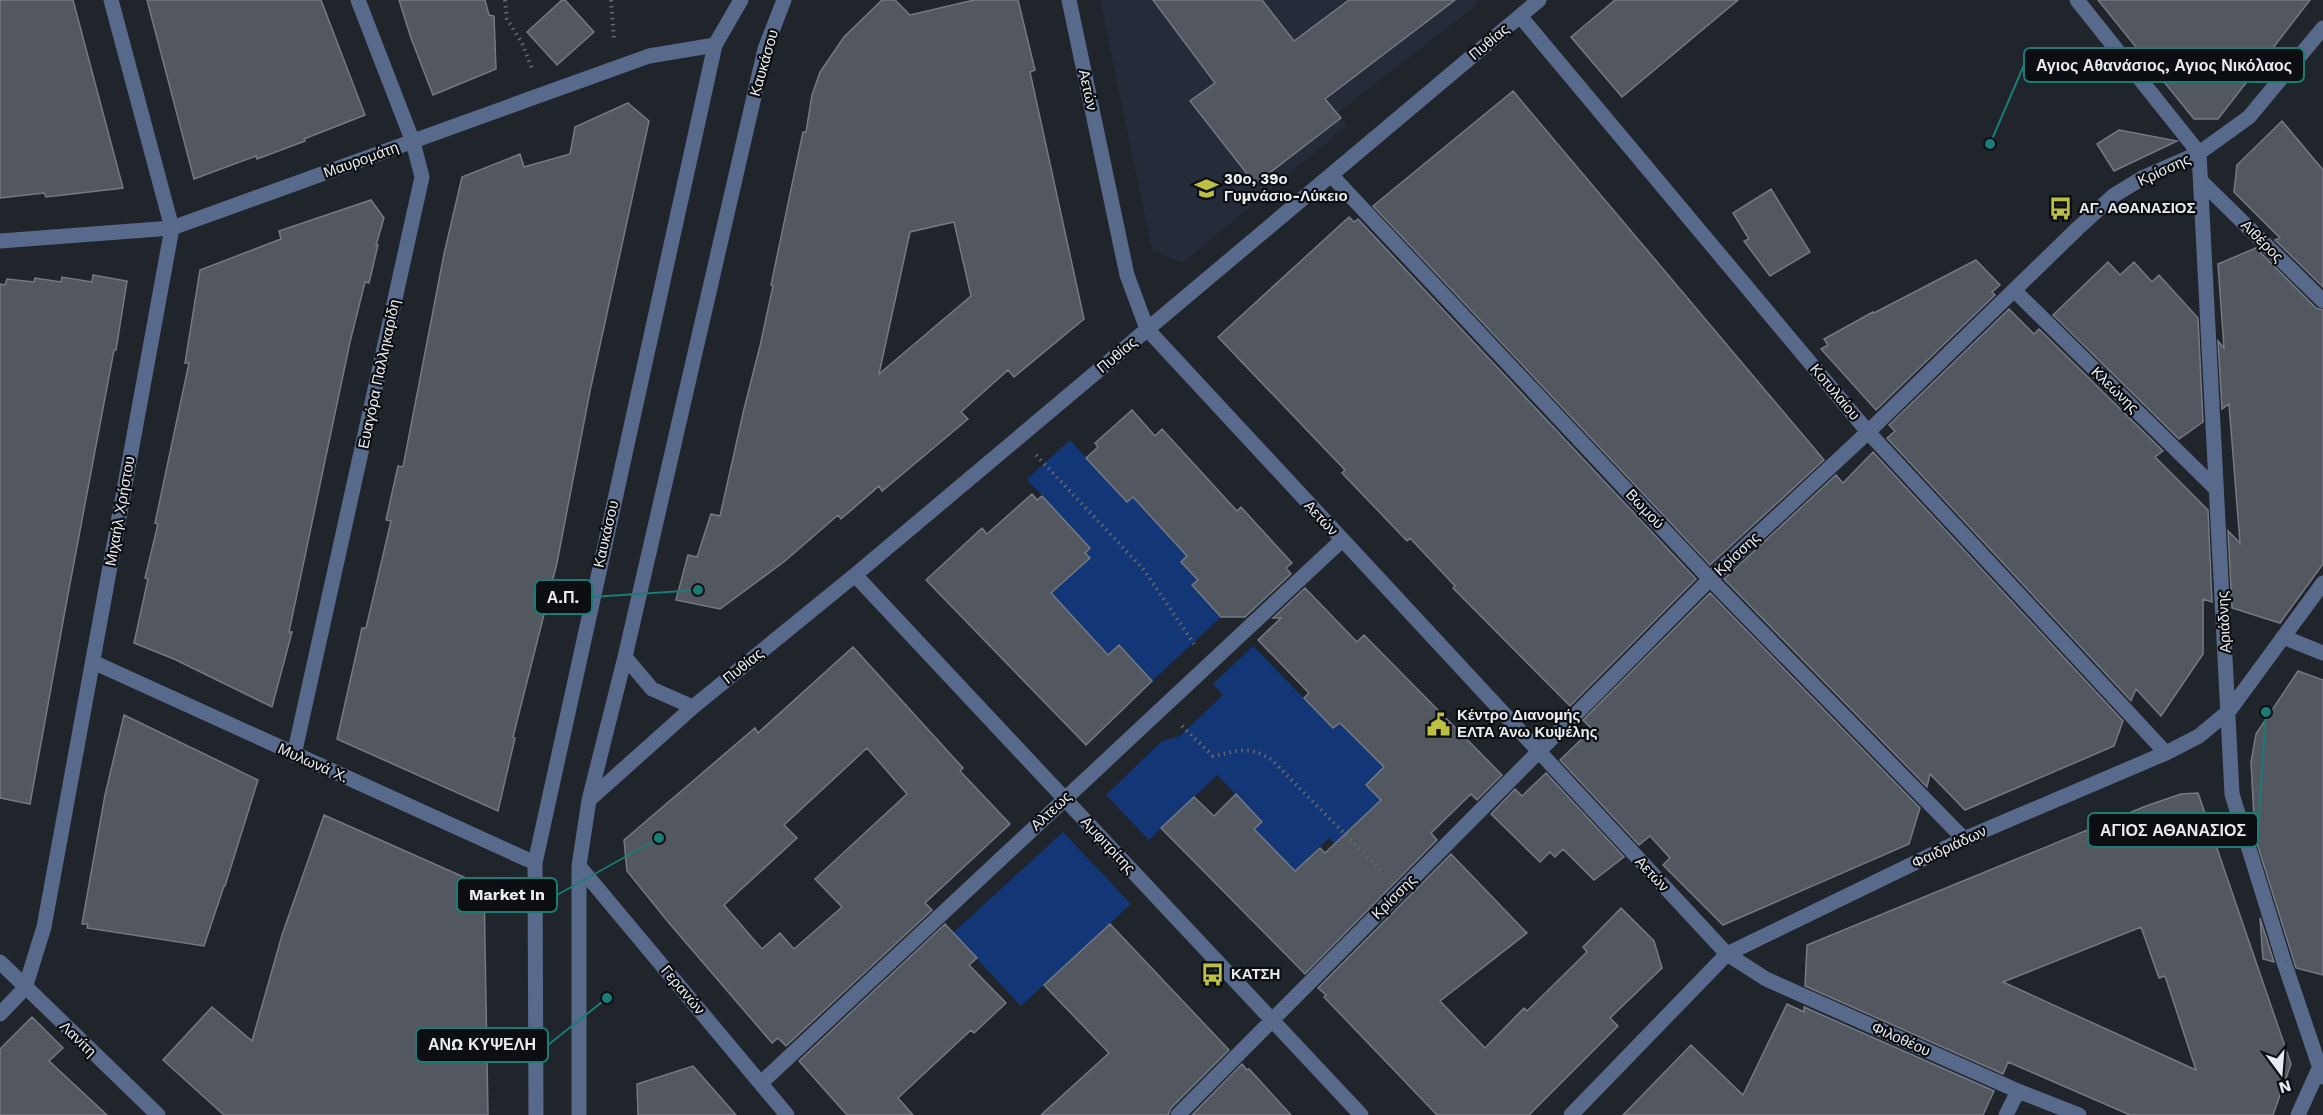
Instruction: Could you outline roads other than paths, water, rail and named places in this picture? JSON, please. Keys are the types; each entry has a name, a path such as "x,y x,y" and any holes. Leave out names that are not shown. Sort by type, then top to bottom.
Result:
{"street":[{"name":"Μιχαήλ Χρήστου","path":"0,1014 25,988 44,927 172,228 111,0"},
{"name":"Ευαγόρα Παλληκαρίδη","path":"294,755 422,177 413,142 358,0"},
{"name":"Καυκάσου","path":"536,1115 535,863 715,45 741,0"},
{"name":"Καυκάσου","path":"579,1115 579,866 589,800 625,657 765,49 784,0"},
{"name":"Αετών","path":"1070,0 1127,275 1147,330 1727,954"},
{"name":"Πυθίας","path":"589,800 693,707 855,575 1539,0"},
{"path":"2077,0 2199,153"},
{"name":"Κοτυλαίου","path":"1520,16 1868,432 2166,753"},
{"name":"Κρίσσης","path":"1178,1115 1710,579 1868,432 2113,196 2144,177 2199,153 2249,117 2323,28"},
{"name":"Μαυρομάτη","path":"0,241 172,228 649,56 715,45"},
{"name":"Αριάδνης","path":"2199,153 2232,794 2280,950 2322,1067"},
{"name":"Βωμού","path":"1331,175 1710,579 1964,839"},
{"name":"Αιθέρος","path":"2201,181 2323,301"},
{"name":"Κλεώνης","path":"2014,290 2216,489"},
{"name":"Αλτεως","path":"761,1083 1342,540"},
{"name":"Αμφιτρίτης","path":"855,575 1361,1115"},
{"name":"Φαιδριάδων","path":"1571,1115 1727,954 1964,839 2166,753 2199,736 2229,711 2323,583"},
{"path":"2283,637 2323,653"},
{"path":"625,657 652,689 693,707"},
{"name":"Μυλωνά Χ.","path":"93,662 535,863"},
{"name":"Γερανών","path":"579,866 787,1115"},
{"name":"Φιλοθέου","path":"1727,954 1766,979 2079,1115"},
{"name":"Λανίτη","path":"0,962 158,1115"},
{"path":"2298,1115 2322,1067"},
{"path":"2006,1115 2018,1090"}],"place":[{"name":"Αγιος Αθανάσιος, Αγιος Νικόλαος","path":"1990,144"},
{"name":"30ο, 39ο Γυμνάσιο-Λύκειο","path":"1206,188"},
{"name":"ΑΓ. ΑΘΑΝΑΣΙΟΣ","path":"2061,208"},
{"name":"Α.Π.","path":"698,590"},
{"name":"ΑΓΙΟΣ ΑΘΑΝΑΣΙΟΣ","path":"2266,712"},
{"name":"Κέντρο Διανομής ΕΛΤΑ Άνω Κυψέλης","path":"1439,724"},
{"name":"Market In","path":"659,838"},
{"name":"ΚΑΤΣΗ","path":"1213,974"},
{"name":"ΑΝΩ ΚΥΨΕΛΗ","path":"607,998"}]}
